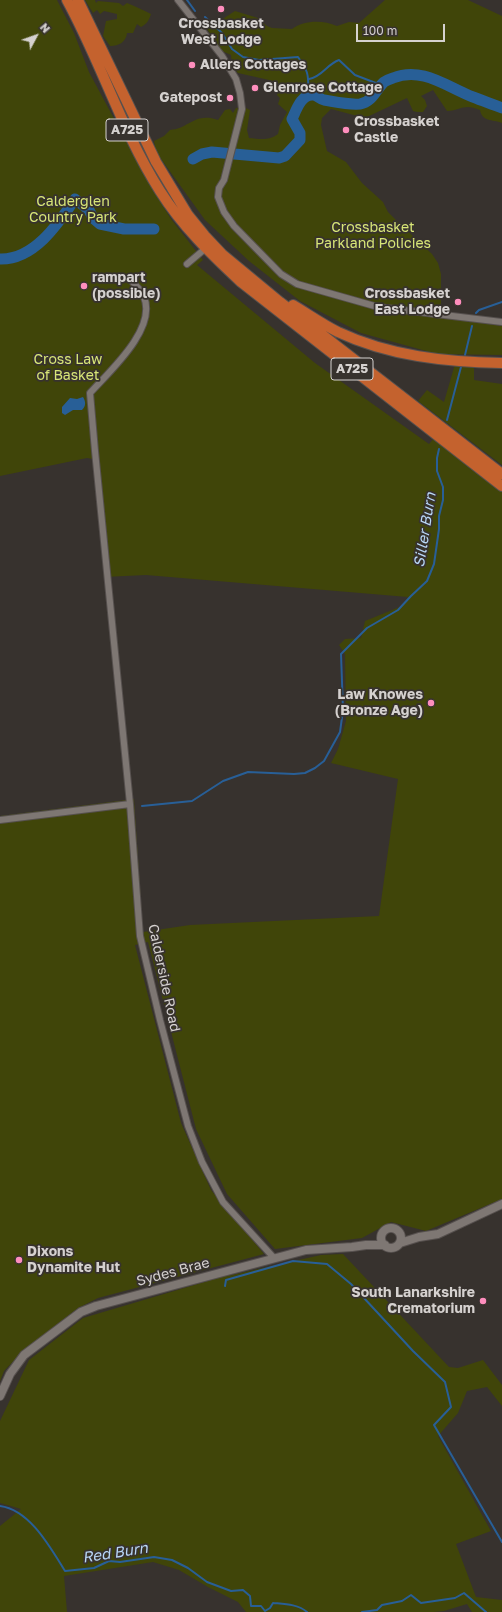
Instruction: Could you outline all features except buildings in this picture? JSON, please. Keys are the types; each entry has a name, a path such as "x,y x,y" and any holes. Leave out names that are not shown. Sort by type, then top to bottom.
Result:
{"highway":[{"name":"A725","path":"67,0 132,140 149,172 175,212 206,248 241,282 502,486"},
{"name":"A725","path":"78,0 166,181 188,215 222,254 259,285 502,474"},
{"path":"259,285 337,331 365,343 423,357 463,362 502,363"}],"street":[{"path":"178,0 222,56 236,80 240,93 242,109 224,180 219,188 218,197 224,212 234,226 281,274 297,284 378,307 502,322"},
{"path":"187,264 206,248"},
{"name":"Calderside Road","path":"131,280 144,296 147,312 142,330 129,348 90,392 130,804 140,936 188,1126 202,1162 223,1202 274,1258"},
{"path":"0,820 130,804"},
{"path":"366,1244 385,1245 393,1248 400,1243 419,1237 438,1234 502,1204"},
{"path":"366,1244 390,1229 419,1237"},
{"path":"396,1230 401,1237 400,1243"},
{"path":"384,1232 382,1238 385,1245"},
{"name":"Sydes Brae","path":"0,1396 10,1374 24,1355 81,1312 96,1306 306,1250 352,1247 366,1244"}],"green space":[{"path":"0,0 57,0 74,33 89,72 148,182 171,219 203,260 197,265 315,363 429,444 434,438 502,490 502,1199 426,1231 391,1222 362,1238 275,1249 227,1194 196,1129 148,942 135,945 181,1123 211,1190 264,1254 98,1298 78,1308 24,1350 4,1371 0,1381 0,816 134,799 143,932 190,925 379,916 398,779 331,763 338,749 346,721 345,654 339,645 345,639 361,638 365,621 402,606 408,597 146,575 104,577 93,459 87,458 0,476"},
{"path":"85,0 95,0 96,3 98,1 119,3 123,6 127,3 151,14 149,20 141,27 137,24 133,33 127,33 122,43 110,46 103,36 106,21 117,19 117,14 104,11 100,14 97,10 93,13"},
{"name":"Crossbasket Parkland Policies","path":"385,0 468,0 502,16 502,123 488,120 483,117 480,110 475,108 466,107 447,111 433,90 421,96 425,100 427,106 423,112 413,111 407,98 365,118 331,109 322,118 321,125 327,151 346,162 362,183 383,202 388,212 432,254 438,263 441,274 441,317 502,326 502,355 437,354 361,333 300,301 249,261 205,220 156,152 154,141 164,136 170,130 182,127 197,119 210,118 218,120 225,110 230,109 233,113 236,108 244,107 250,110 247,130 249,138 268,139 278,134 280,125 287,112 278,104 280,98 277,95 278,82 238,73 232,66 231,55 222,51 207,29 235,11 258,18 267,26 272,28 292,29 302,24 314,22 337,26 349,22 359,23"},
{"path":"455,364 474,366 474,380 502,384 502,465 418,401 427,390 444,402"},
{"path":"343,1254 449,1367 458,1368 483,1360 502,1385 502,1406 487,1387 467,1391 458,1413 438,1436 491,1531 456,1544 476,1597 502,1600 502,1612 472,1612 467,1604 444,1611 434,1612 246,1612 238,1602 179,1570 153,1562 64,1576 67,1612 0,1612 0,1526 21,1509 0,1503 0,1421 29,1360 83,1318 218,1278 321,1255"}],"water":[{"path":"83,397 85,404 82,410 73,410 65,415 62,413 62,407 70,398 77,399"}],"waterway":[{"path":"187,0 195,11"},
{"path":"205,17 222,33 232,49 243,57 259,60 298,57 307,72 308,90 313,95"},
{"path":"309,79 314,78 331,64 339,60 355,75 381,85"},
{"path":"193,159 202,154 212,152 279,158 285,156 300,140 300,133 292,119 305,97 314,95 324,100 346,104 360,104 368,101 384,82 404,75 414,74 434,79 473,97 502,108"},
{"path":"0,259 12,258 24,254 34,247 53,229 75,199 89,210 93,218 100,224 124,229 154,229"},
{"name":"Siller Burn","path":"476,313 479,310 502,302"},
{"name":"Siller Burn","path":"465,355 472,326"},
{"name":"Siller Burn","path":"447,420 461,367"},
{"name":"Siller Burn","path":"142,806 192,801 223,781 248,772 305,773 324,761 340,732 343,710 341,654 367,628 398,610 427,581 434,564 439,529 439,516 443,500 443,487 437,471 439,449"},
{"path":"225,1286 226,1280 293,1261 327,1264 351,1284 413,1351 445,1382 451,1407 434,1425 502,1542"},
{"name":"Red Burn","path":"0,1506 21,1514 30,1522 46,1541 65,1571 94,1568 109,1561 120,1562 154,1557 172,1560 188,1568 207,1582 231,1591 243,1590 250,1596 251,1606 261,1606 265,1611 270,1608 273,1603 286,1604 299,1607 307,1612"},
{"name":"Red Burn","path":"362,1612 377,1610 382,1605 402,1601 411,1595 421,1603 455,1598 464,1593 486,1612"}],"place":[{"name":"Crossbasket West Lodge","path":"221,9"},
{"name":"Allers Cottages","path":"192,65"},
{"name":"Glenrose Cottage","path":"255,88"},
{"name":"Gatepost","path":"230,98"},
{"name":"Crossbasket Castle","path":"346,130"},
{"name":"rampart (possible)","path":"84,286"},
{"name":"Crossbasket East Lodge","path":"458,302"},
{"name":"Law Knowes (Bronze Age)","path":"431,703"},
{"name":"Dixons Dynamite Hut","path":"19,1260"},
{"name":"South Lanarkshire Crematorium","path":"483,1301"}],"park label":[{"name":"Calderglen Country Park","path":"73,210"},
{"name":"Cross Law of Basket","path":"68,368"}]}
